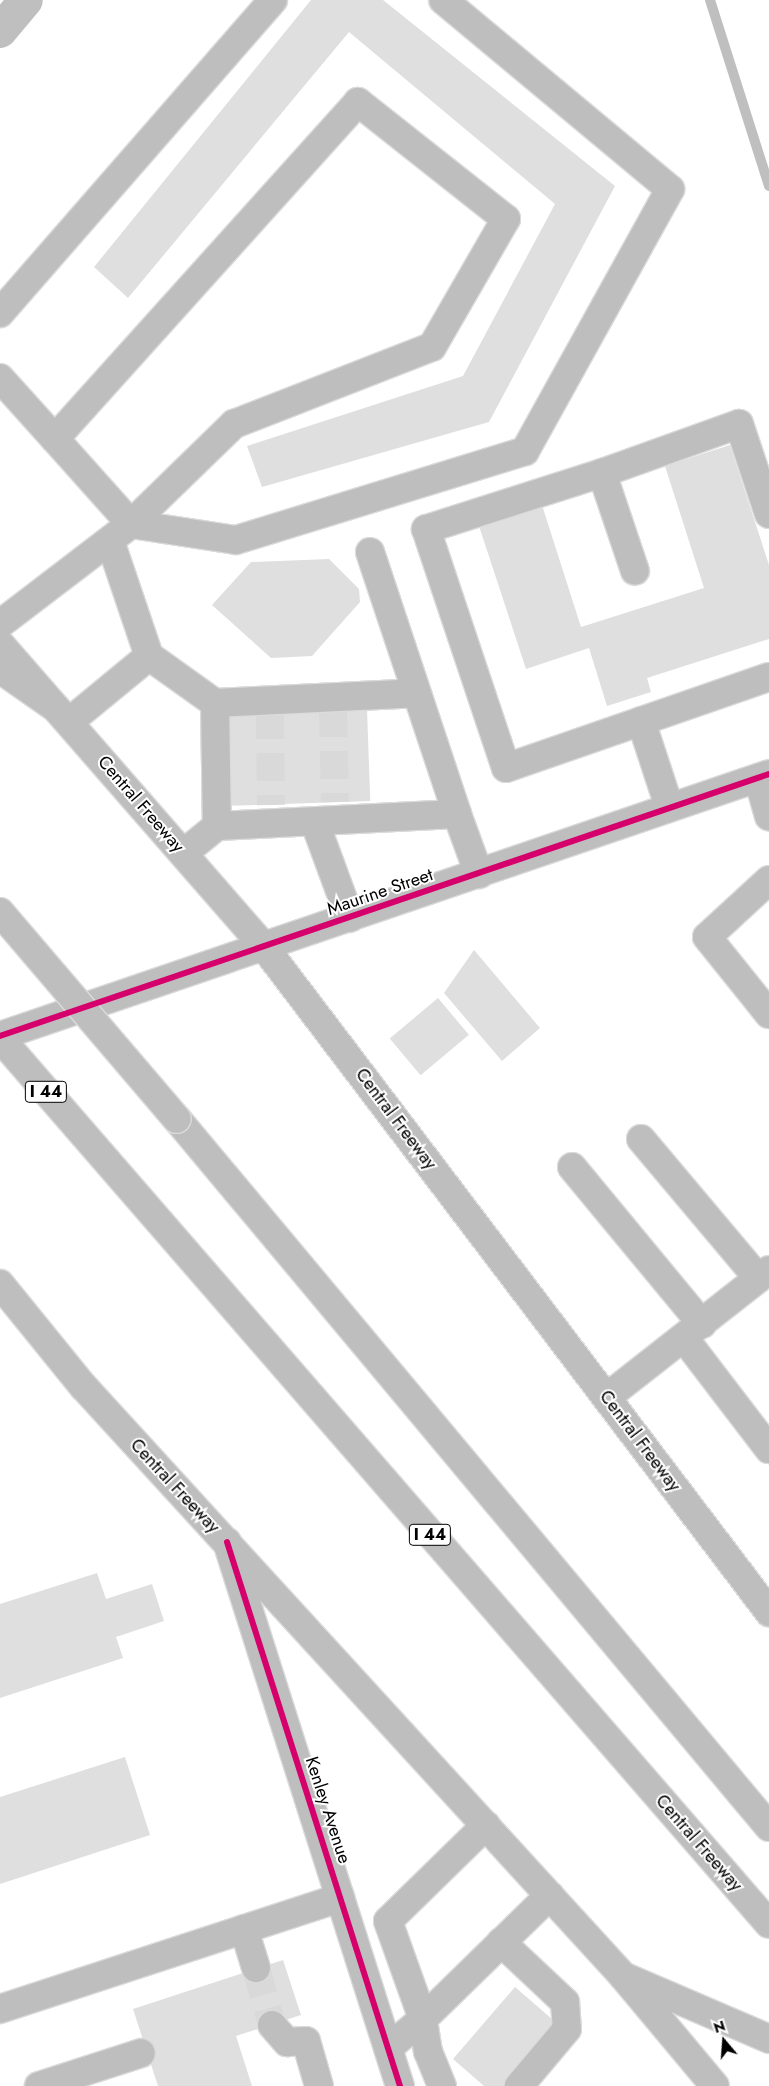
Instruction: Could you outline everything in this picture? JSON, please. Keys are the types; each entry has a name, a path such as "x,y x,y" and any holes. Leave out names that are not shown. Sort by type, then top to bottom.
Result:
{"main road":[{"path":"0,313 273,0"},
{"path":"0,378 131,524 236,540 525,451 670,189 443,0"},
{"path":"0,624 131,524 234,424 432,347 506,219 358,102 55,439"},
{"path":"769,514 739,424 602,473 426,529 506,768 769,677"},
{"path":"602,473 635,571"},
{"path":"110,541 149,656 215,703 270,706 333,703 416,693"},
{"path":"370,552 456,814 479,874"},
{"name":"Central Freeway","path":"0,644 265,948 769,1612"},
{"path":"0,669 62,715 149,656"},
{"path":"215,703 218,826"},
{"path":"641,721 669,806"},
{"path":"763,776 769,816"},
{"name":"Maurine Street","path":"0,1037 265,948 669,806 763,776"},
{"path":"184,853 218,826 271,815 456,814"},
{"path":"329,816 350,918"},
{"path":"769,880 707,937 769,1014"},
{"path":"0,912 177,1119 769,1827"},
{"name":"Central Freeway","path":"0,1037 769,1924"},
{"path":"607,1398 763,1274 641,1139"},
{"path":"572,1168 693,1331 769,1449"},
{"name":"Central Freeway","path":"0,1284 83,1386 623,1976 715,2086"},
{"name":"Kenley Avenue","path":"227,1542 400,2086"},
{"path":"442,2086 428,2052 423,2019 388,1921 486,1825"},
{"path":"388,2048 423,2019 550,1896"},
{"path":"0,2010 340,1898"},
{"path":"244,1929 256,1968"},
{"path":"501,1942 565,2002 567,2029 520,2086"},
{"path":"623,1976 769,2039"},
{"path":"272,2024 288,2042 306,2041 319,2086"},
{"path":"39,2086 141,2053"}],"building":[{"path":"311,0 383,0 615,186 489,422 262,487 247,446 463,376 555,204 349,32 128,298 94,267"},
{"path":"730,445 769,565 769,639 647,678 651,692 607,706 589,648 526,669 478,523 541,502 581,627 704,588 665,466"},
{"path":"329,559 359,589 360,602 312,656 271,658 212,605 251,562"},
{"path":"367,708 370,801 229,806 226,713"},
{"path":"474,950 540,1028 502,1061 444,993"},
{"path":"438,998 469,1035 421,1075 390,1038"},
{"path":"97,1573 106,1599 152,1584 164,1621 116,1637 123,1658 0,1698 0,1604"},
{"path":"125,1757 150,1835 0,1884 0,1797"},
{"path":"283,1960 301,2015 236,2036 252,2086 158,2086 133,2009"},
{"path":"515,1987 560,2026 508,2086 484,2086 453,2059"}],"waterway":[{"path":"0,31 26,0"},
{"path":"710,0 769,186"}],"tunnel":[{"path":"333,709 335,802"},
{"path":"270,711 271,805"},
{"path":"256,1968 272,2025"}],"cycle path":[{"path":"0,1036 769,774"},
{"path":"227,1542 400,2086"}]}
